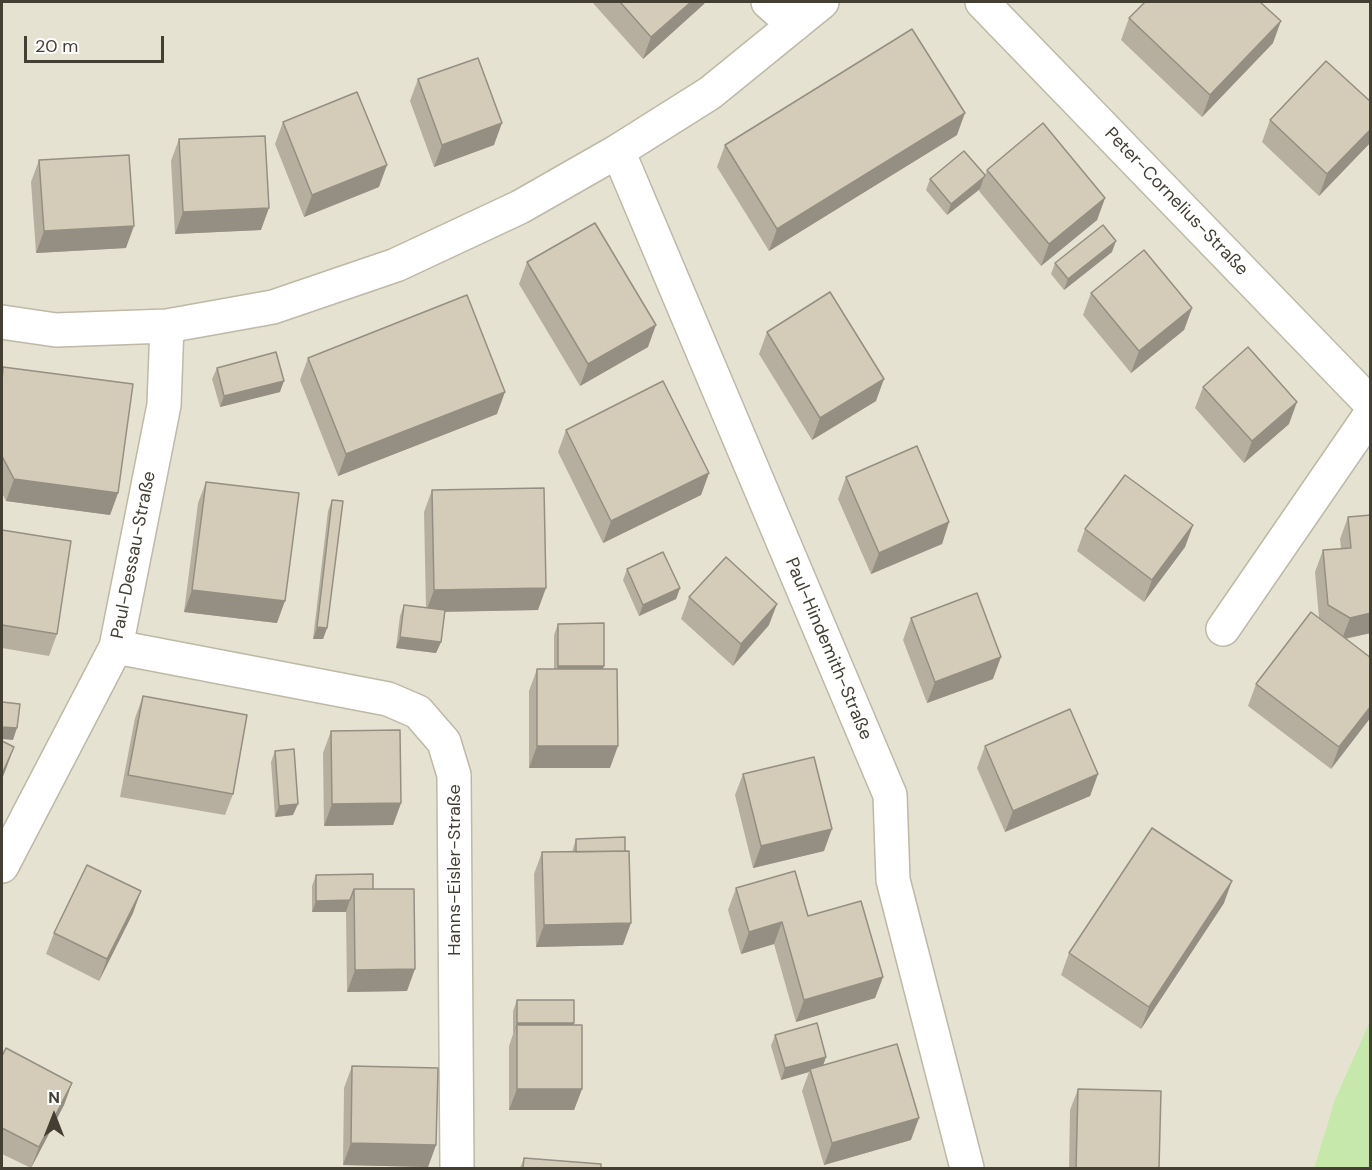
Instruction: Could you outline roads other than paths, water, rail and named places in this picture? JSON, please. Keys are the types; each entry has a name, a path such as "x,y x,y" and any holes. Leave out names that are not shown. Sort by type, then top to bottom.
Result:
{"street":[{"path":"768,2 794,25"},
{"path":"2,322 56,330 167,326 273,307 396,265 520,207 618,151 710,93 822,2"},
{"name":"Peter-Cornelius-Straße","path":"982,2 1371,404"},
{"name":"Paul-Hindemith-Straße","path":"618,151 890,795 893,880 967,1168"},
{"name":"Paul-Dessau-Straße","path":"2,866 116,647 164,405 167,326"},
{"path":"1223,628 1371,415"},
{"name":"Hanns-Eisler-Straße","path":"116,647 388,699 418,712 444,742 454,775 457,1168"}]}
